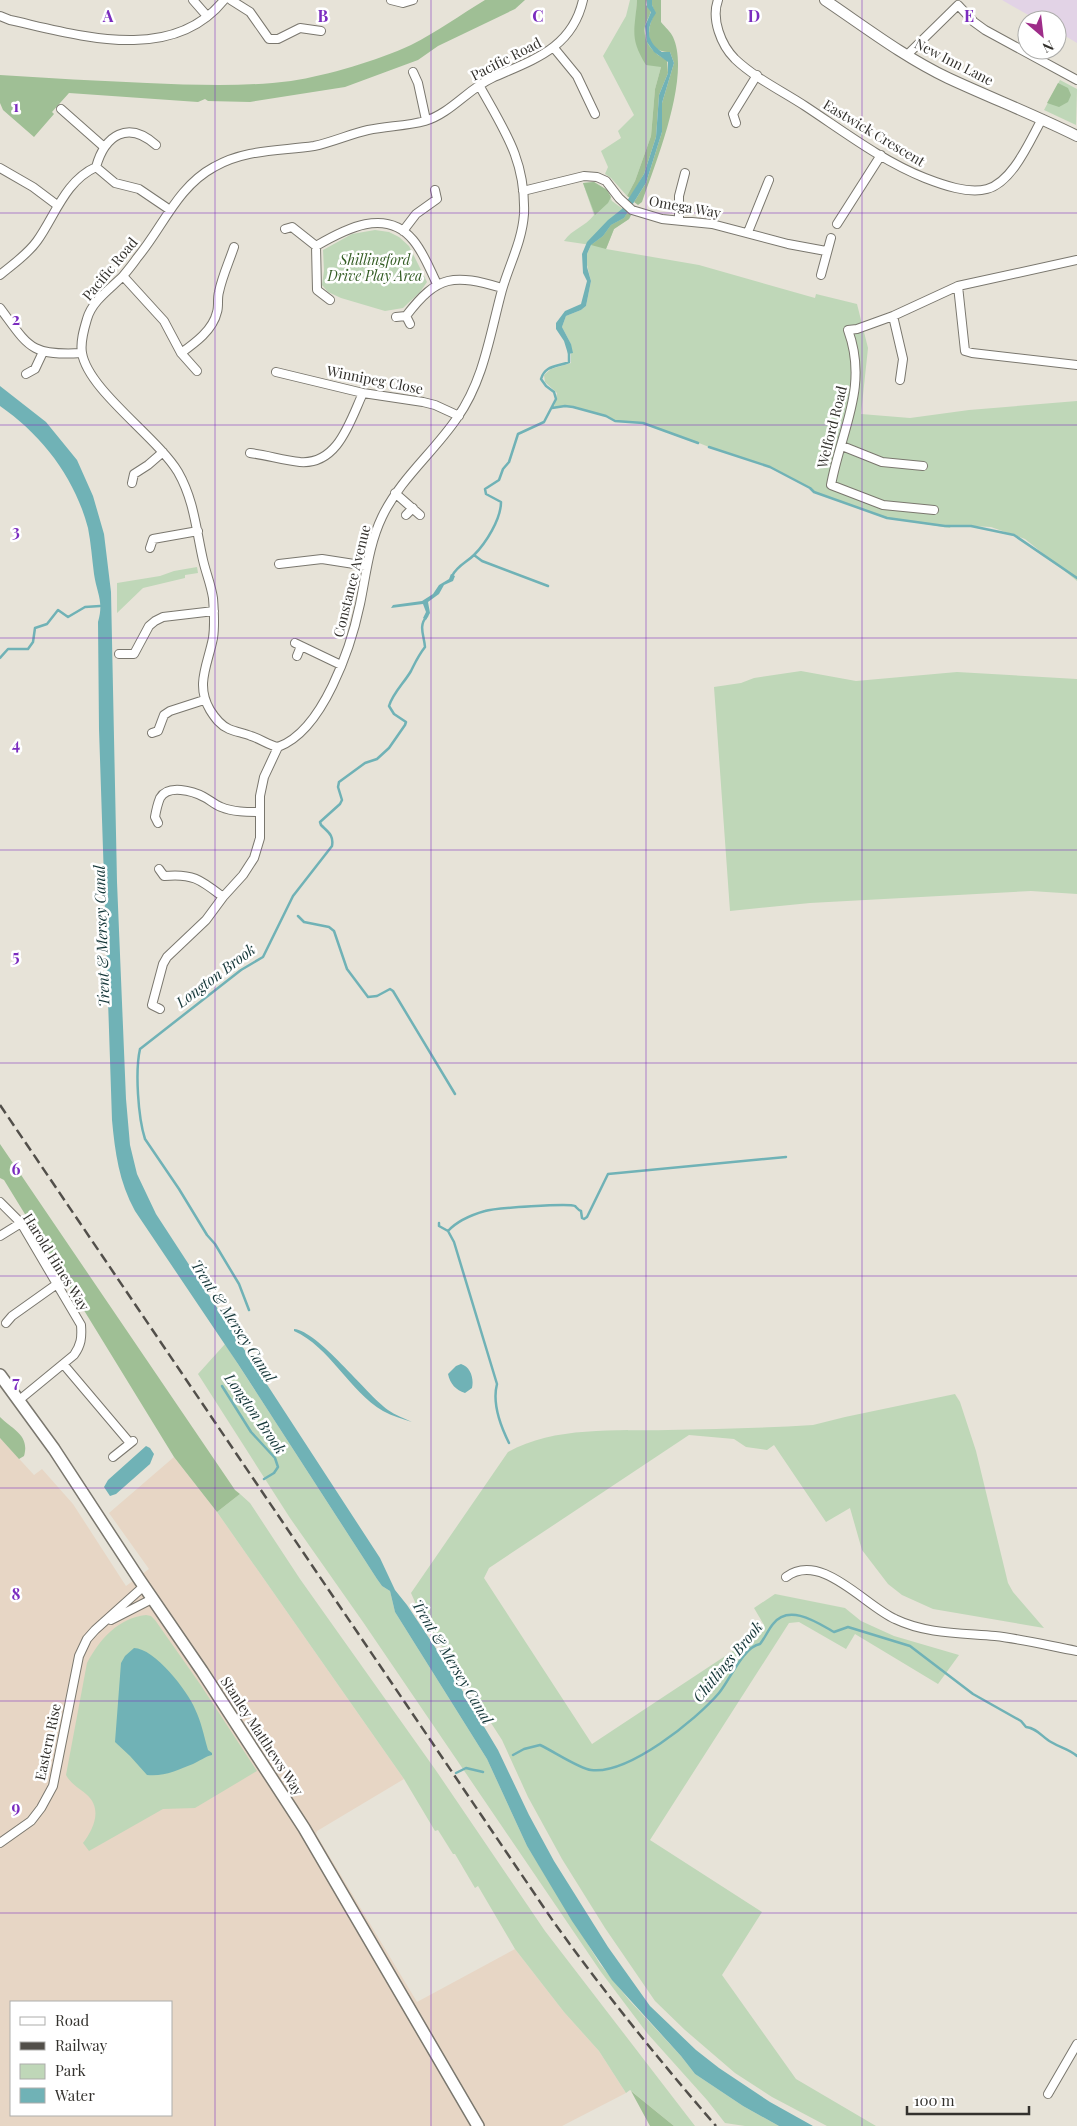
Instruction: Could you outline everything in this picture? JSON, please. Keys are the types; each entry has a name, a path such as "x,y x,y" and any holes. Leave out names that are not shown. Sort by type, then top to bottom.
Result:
{"main road":[{"name":"Stanley Matthews Way","path":"0,1375 54,1449 304,1828 478,2126"}],"street":[{"path":"193,0 207,16"},
{"path":"0,16 10,20 92,37 131,40 171,35 188,29 207,16 224,0"},
{"path":"231,0 250,12 269,39 278,39 300,28 320,31"},
{"path":"391,0 403,3 413,0"},
{"name":"Pacific Road","path":"82,352 82,341 88,316 101,296 123,276 147,247 188,185 212,168 235,157 265,151 318,145 365,131 426,120 451,107 479,85 554,48 573,26 583,0"},
{"name":"Eastwick Crescent","path":"718,0 716,20 721,39 735,58 757,75 881,155 923,178 950,187 986,189 1005,178 1015,167 1042,119"},
{"name":"New Inn Lane","path":"825,0 907,55 947,78 1077,136"},
{"path":"907,55 960,2 974,22 985,30 1077,80"},
{"path":"554,48 577,76 593,111 584,110"},
{"path":"413,72 414,83 426,120"},
{"path":"736,123 729,115 757,75"},
{"name":"Constance Avenue","path":"278,747 290,741 306,727 321,707 341,665 356,622 373,540 382,517 395,493 443,438 459,416 474,389 482,368 502,288 521,233 524,215 520,167 512,147 479,85"},
{"path":"73,107 64,112 104,147"},
{"path":"148,138 154,131"},
{"path":"0,275 32,247 57,206 85,172 96,167 104,147 114,137 123,132 134,132 148,138 156,145"},
{"path":"837,224 881,155"},
{"path":"96,167 116,183 139,189 170,210"},
{"path":"0,168 34,187 57,206"},
{"path":"679,220 679,196 688,183 686,173"},
{"name":"Omega Way","path":"523,191 584,176 597,176 606,181 632,210 662,218 712,224 788,244 826,251"},
{"path":"748,232 761,189 769,180"},
{"path":"403,230 416,214 441,200 435,190"},
{"path":"294,218 289,228 316,246"},
{"path":"316,246 349,228 379,222 403,230 413,240 422,253 437,284"},
{"path":"821,275 831,238"},
{"path":"316,246 317,290"},
{"path":"181,353 193,344 214,322 218,312 219,292 234,247"},
{"path":"900,380 903,359 893,316 958,286 1077,260"},
{"path":"123,276 164,321 181,353 196,372"},
{"path":"396,317 408,320 420,298 437,284 460,278 475,280 502,288"},
{"path":"958,286 965,351 1077,365"},
{"path":"308,292 317,290"},
{"path":"317,290 330,300"},
{"path":"0,308 31,346 43,352 58,354 82,352 86,366 98,384 163,452 176,470 187,488 194,510 203,562 212,593 214,611 213,637 202,679 204,700 216,719 227,729 255,737 271,746 278,747 264,777 260,796 260,838 254,858 243,875 192,935 167,957 148,1004 160,1009"},
{"name":"Welford Road","path":"893,316 857,329 848,330 854,346 857,372 854,402 842,446 836,460 831,485 883,505 934,510"},
{"path":"26,374 35,368 43,352"},
{"name":"Winnipeg Close","path":"276,372 363,393 423,402 435,405 459,416"},
{"path":"283,383 285,374"},
{"path":"259,445 254,453 301,462 324,457 335,448 344,435 363,393"},
{"path":"842,446 882,462 923,466"},
{"path":"126,468 133,478 163,452"},
{"path":"395,493 420,515"},
{"path":"406,515 413,508"},
{"path":"150,548 150,536 198,531"},
{"path":"279,564 287,558 322,559 367,566"},
{"path":"134,654 149,626 155,621 163,617 214,611"},
{"path":"296,656 298,645 341,665"},
{"path":"119,654 134,654"},
{"path":"134,654 138,662"},
{"path":"157,733 164,715 170,711 204,700"},
{"path":"154,819 162,790 185,791 202,796 220,807 241,812 260,812"},
{"path":"159,869 164,876"},
{"path":"164,876 178,875 199,879 223,897"},
{"path":"160,884 164,876"},
{"name":"Harold Hines Way","path":"0,1202 21,1223 58,1284 81,1326 82,1334 81,1346 64,1365 18,1401"},
{"path":"0,1236 21,1223"},
{"path":"6,1324 12,1316 58,1284"},
{"path":"64,1365 131,1442 113,1457"},
{"path":"786,1577 800,1569 822,1573 842,1583 880,1612 915,1627 935,1632 995,1636 1077,1651"},
{"name":"Eastern Rise","path":"0,1843 30,1821 41,1808 53,1786 79,1656 87,1640 95,1630 144,1586"},
{"name":"Eastern Rise","path":"95,1630 128,1610 152,1599"},
{"path":"1048,2094 1077,2044"}],"shaded area":[{"path":"1002,0 1077,0 1077,43 1067,37 1067,10 1020,10"},
{"path":"0,1438 34,1475 42,1469 73,1504 126,1586 149,1569 109,1513 174,1457 217,1512 404,1779 317,1831 316,1834 417,2002 515,1949 564,2012 599,2051 626,2093 562,2126 0,2126"}],"green space":[{"path":"485,0 525,0 515,9 438,46 418,60 345,87 250,102 208,101 205,99 198,102 69,93 34,137 3,110 0,103 0,75 201,85 255,84 306,78 368,62 411,45"},
{"path":"630,0 637,0 636,14 661,67 655,89 651,136 635,181 627,196 605,174 608,167 601,151 621,138 618,131 634,115 603,56 626,16"},
{"path":"637,0 647,0 646,5 651,11 645,26 645,37 650,47 667,60 668,73 659,95 656,137 644,174 630,198 627,196 635,181 651,136 655,89 661,67 646,65 637,47 634,27"},
{"path":"652,0 661,0 661,22 673,37 677,54 678,74 670,119 663,142 642,202 638,205 634,202 646,183 662,132 662,103 674,63 670,52 656,48 650,39 650,26 655,13"},
{"path":"1060,80 1077,89 1076,125 1044,110"},
{"path":"1058,83 1068,88 1071,95 1068,102 1059,107 1047,103"},
{"path":"594,182 607,190 612,201 631,215 629,219 614,229 606,249 699,265 815,298 816,294 857,304 868,348 861,414 910,418 969,410 1077,401 1077,581 1025,539 991,527 951,525 950,528 887,518 814,492 810,488 770,467 684,437 676,436 649,424 615,421 606,416 573,407 554,407 557,393 545,382 544,375 551,369 571,363 571,344 562,327 566,316 586,306 591,281 586,261 591,245 564,241 594,215 583,183"},
{"path":"594,182 607,190 611,197 608,203 595,215 583,183"},
{"path":"627,213 631,215 629,219 614,229 606,249 591,245 603,236 611,225 624,218"},
{"name":"Shillingford Drive Play Area","path":"375,230 389,232 399,237 409,246 427,282 420,292 403,308 385,311 341,298 328,292 322,285 324,271 323,250 352,234"},
{"path":"197,567 198,573 143,588 117,613 117,583 160,576 174,571"},
{"path":"801,671 856,681 957,672 1077,679 1077,894 1031,891 810,903 730,911 714,687 741,683 754,678"},
{"path":"0,1144 235,1490 240,1494 217,1512 174,1457 4,1180 0,1178"},
{"path":"225,1344 377,1579 382,1586 390,1591 395,1612 487,1759 527,1846 600,1964 629,2000 681,2056 695,2074 743,2106 779,2126 745,2126 725,2123 647,2033 601,1972 290,1518 198,1374"},
{"path":"955,1394 960,1402 976,1451 1008,1583 1013,1592 1044,1628 933,1609 902,1595 888,1584 862,1550 850,1508 826,1522 774,1445 767,1450 746,1447 734,1439 689,1435 489,1568 484,1578 592,1744 751,1639 750,1635 764,1625 754,1608 775,1594 845,1608 861,1621 894,1636 959,1655 938,1684 855,1634 846,1649 799,1622 789,1623 650,1840 762,1912 722,1975 796,2079 876,2126 827,2126 772,2097 735,2073 655,2001 605,1928 562,1859 528,1797 502,1740 419,1611 411,1593 508,1452 526,1444 565,1434 586,1432 813,1425"},
{"path":"0,1417 19,1434 25,1443 24,1456 19,1459 0,1438"},
{"path":"240,1494 250,1503 300,1579 437,1772 545,1931 695,2126 674,2126 630,2090 626,2093 599,2051 564,2012 515,1949 478,1886 475,1888 455,1854 453,1854 438,1830 435,1831 404,1779 217,1512"},
{"path":"146,1615 151,1616 155,1620 257,1771 195,1808 163,1809 89,1851 83,1843 95,1819 94,1806 86,1794 66,1775 87,1663 104,1638 118,1625 127,1620"},
{"path":"631,2091 674,2126 650,2126"}],"water":[{"path":"647,0 652,0 656,13 650,24 649,35 657,48 662,52 670,52 674,63 662,103 662,132 646,183 624,218 611,225 603,236 591,245 587,254 587,267 591,281 586,306 566,316 562,327 571,344 573,353 568,354 564,341 556,329 556,323 565,311 581,304 587,281 583,273 582,254 587,242 608,220 622,209 644,174 656,137 659,95 668,73 668,62 654,52 647,42 645,26 651,12 647,7"},
{"path":"0,386 46,422 77,460 93,496 104,534 111,592 117,882 126,1099 130,1145 137,1174 156,1214 380,1558 395,1590 447,1665 498,1750 529,1815 554,1861 608,1947 650,2006 696,2050 719,2068 770,2102 813,2126 779,2126 743,2106 695,2074 612,1980 572,1921 527,1846 487,1759 395,1612 390,1591 382,1586 377,1579 238,1364 135,1211 125,1189 119,1167 112,1120 99,729 98,622 100,608 91,545 82,510 66,475 30,430 0,406"},
{"path":"451,574 455,576 453,581 444,585 439,594 428,602 430,613 426,620 423,618 426,612 423,604 391,608 393,605 422,601 433,594 439,585 449,579"},
{"path":"294,1329 304,1332 316,1340 388,1410 412,1422 386,1413 371,1402 318,1347 294,1331"},
{"path":"461,1364 467,1368 473,1381 472,1388 465,1393 454,1386 448,1374"},
{"path":"146,1446 154,1454 150,1464 116,1494 110,1496 104,1487 108,1480"},
{"path":"134,1648 151,1655 178,1682 191,1701 201,1724 208,1750 212,1755 170,1772 159,1775 147,1775 115,1742 121,1663 125,1656"}],"waterway":[{"name":"Longton Brook","path":"452,576 457,569 479,550 492,530 501,502 486,494 485,489 499,480 503,469 509,462 518,434 544,422 556,399 554,392 541,379 548,369 569,362 569,351"},
{"path":"552,408 573,407 606,416 615,421 643,423 698,443"},
{"path":"709,447 770,467 810,488 814,492 887,518 945,526 971,526 1014,535 1077,578"},
{"path":"474,555 482,561 548,586"},
{"path":"0,658 8,649 28,649 33,642 35,628 47,624 58,610 68,617 85,607 100,606"},
{"name":"Longton Brook","path":"249,1310 239,1284 215,1244 207,1235 145,1139 138,1094 138,1058 140,1049 241,970 263,957 293,896 332,846 331,836 320,822 342,800 338,787 339,782 365,763 377,759 389,748 405,725 406,722 394,714 389,706 425,647 422,627 427,616"},
{"path":"298,916 304,922 329,927 334,931 347,969 368,997 377,996 390,989 393,991 455,1094"},
{"path":"448,1231 460,1221 475,1214 516,1207 570,1205 575,1206 581,1211 582,1218 584,1219 587,1217 608,1174 786,1157"},
{"path":"439,1223 439,1226 448,1231 454,1242 497,1384 496,1406 509,1443"},
{"name":"Longton Brook","path":"222,1386 251,1432 275,1458 278,1467 274,1473 264,1479"},
{"name":"Chitlings Brook","path":"513,1755 524,1749 540,1745 573,1763 591,1770 606,1769 623,1764 642,1755 678,1731 708,1704 719,1693 742,1657 754,1646 760,1644 773,1624 787,1615 795,1615 812,1620 834,1632 848,1627 910,1646 973,1694 1077,1756"},
{"path":"456,1773 466,1768 483,1772"}],"railway":[{"path":"0,1105 553,1921 632,2025 716,2126"}],"water label":[{"name":"Trent & Mersey Canal","path":"102,936"},
{"name":"Trent & Mersey Canal","path":"233,1321"},
{"name":"Trent & Mersey Canal","path":"452,1662"}]}
